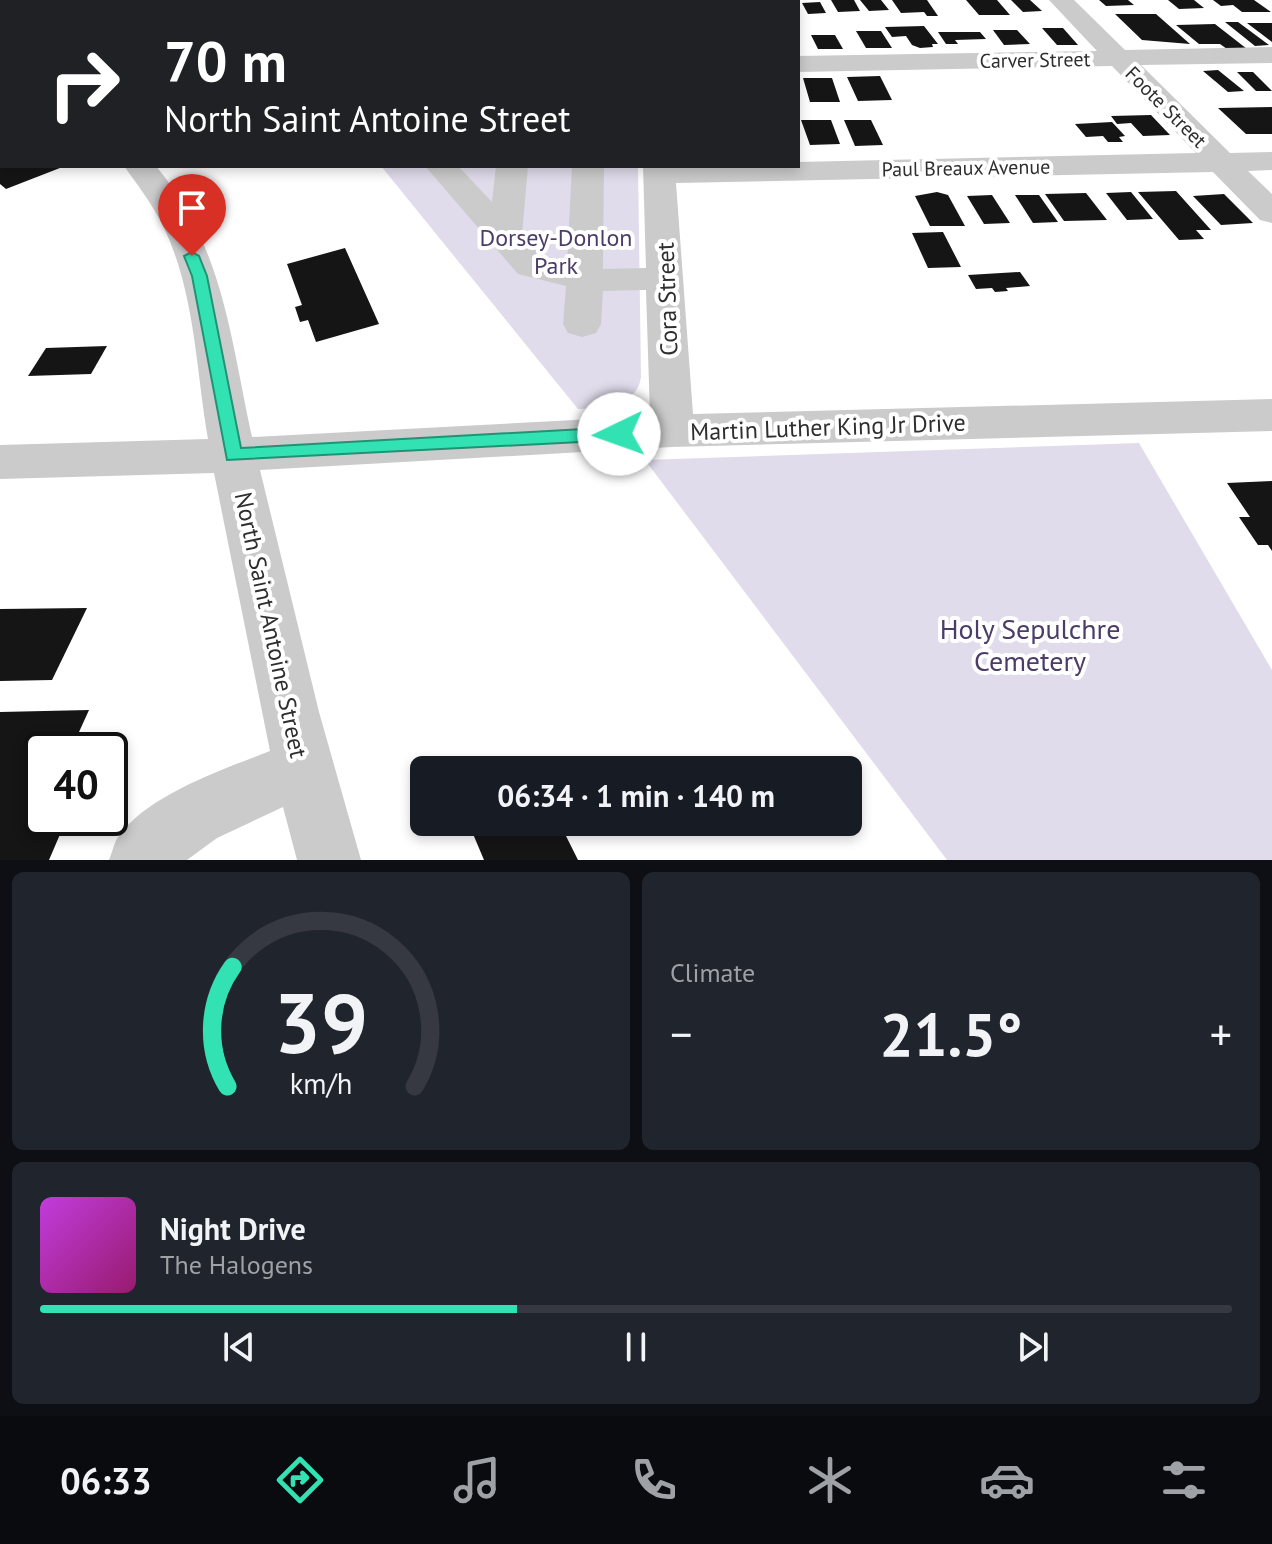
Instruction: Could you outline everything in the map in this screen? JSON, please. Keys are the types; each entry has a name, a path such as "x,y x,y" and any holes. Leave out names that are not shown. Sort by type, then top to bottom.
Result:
{"street":[{"name":"Foote Street","path":"1061,0 1272,213"},
{"name":"Carver Street","path":"800,64 1272,55"},
{"name":"Paul Breaux Avenue","path":"659,170 1272,161"},
{"name":"North Saint Antoine Street","path":"142,168 172,210 199,276 233,455 302,769 329,860"},
{"path":"443,168 531,266 585,280 665,279"},
{"path":"505,237 512,168"},
{"path":"582,324 588,168"},
{"name":"Cora Street","path":"659,170 672,431"},
{"name":"Martin Luther King Jr Drive","path":"0,462 233,455 672,431 1272,415"},
{"path":"141,860 155,843 192,816 235,795 302,769"}],"green space":[{"name":"Dorsey-Donlon Park","path":"383,168 638,168 641,377 633,395 626,400 597,408 578,409"},
{"name":"Holy Sepulchre Cemetery","path":"1139,443 1272,670 1272,860 947,860 645,460"}],"building":[{"path":"831,0 854,0 860,11 838,12"},
{"path":"860,0 881,0 889,10 869,11"},
{"path":"892,0 927,0 938,16 927,16 924,12 901,13"},
{"path":"966,0 997,0 1010,15 979,15"},
{"path":"1011,0 1030,0 1042,11 1023,12"},
{"path":"1099,0 1128,0 1134,5 1106,6"},
{"path":"1168,0 1194,0 1204,8 1179,9"},
{"path":"1213,0 1254,0 1271,12 1242,12 1233,5 1221,6"},
{"path":"820,2 826,13 808,14 802,3"},
{"path":"1115,14 1156,14 1190,44 1142,40"},
{"path":"1225,22 1238,22 1269,45 1255,46"},
{"path":"1247,23 1272,23 1272,42"},
{"path":"1215,24 1247,49 1199,44 1176,25"},
{"path":"924,26 938,44 932,44 933,47 912,45 906,36 892,37 885,27"},
{"path":"1042,28 1063,28 1078,45 1057,45"},
{"path":"993,30 1017,30 1030,44 1004,45"},
{"path":"856,31 881,31 892,48 866,48"},
{"path":"938,32 980,32 986,39 955,40 958,44 946,44"},
{"path":"811,35 835,35 843,49 818,49"},
{"path":"1218,70 1244,91 1228,92 1203,71"},
{"path":"1237,72 1253,72 1272,91 1256,91"},
{"path":"880,76 892,100 858,101 847,77"},
{"path":"803,78 832,78 840,102 810,102"},
{"path":"1272,107 1272,134 1246,134 1218,108"},
{"path":"1151,115 1170,135 1143,136 1131,123 1117,124 1111,116"},
{"path":"801,120 831,120 840,144 810,145"},
{"path":"844,120 871,120 883,145 855,146"},
{"path":"1112,122 1125,136 1119,137 1123,142 1108,142 1103,136 1086,137 1075,124"},
{"path":"0,168 60,168 6,189 0,184"},
{"path":"1176,191 1211,230 1196,230 1204,239 1179,240 1138,192"},
{"path":"937,192 948,195 965,226 930,226 915,196"},
{"path":"1131,192 1153,219 1127,220 1106,193"},
{"path":"1086,193 1107,220 1064,221 1045,194"},
{"path":"1224,194 1253,223 1221,225 1193,196"},
{"path":"992,195 1010,223 984,224 967,196"},
{"path":"1015,195 1039,195 1058,222 1033,223"},
{"path":"943,232 961,267 928,268 912,233"},
{"path":"345,248 379,324 316,342 308,320 300,322 295,307 302,305 287,264"},
{"path":"1020,272 1030,286 995,292 992,288 976,289 968,275"},
{"path":"107,346 91,374 28,376 46,348"},
{"path":"1272,481 1272,551 1268,545 1258,545 1239,517 1250,517 1227,483"},
{"path":"87,608 52,680 0,681 0,609"},
{"path":"89,710 79,732 24,732 24,836 59,836 49,860 0,860 0,712"},
{"path":"474,836 566,836 578,860 484,860"}],"route":[{"path":"192,256 199,276 233,455 619,434"}]}
